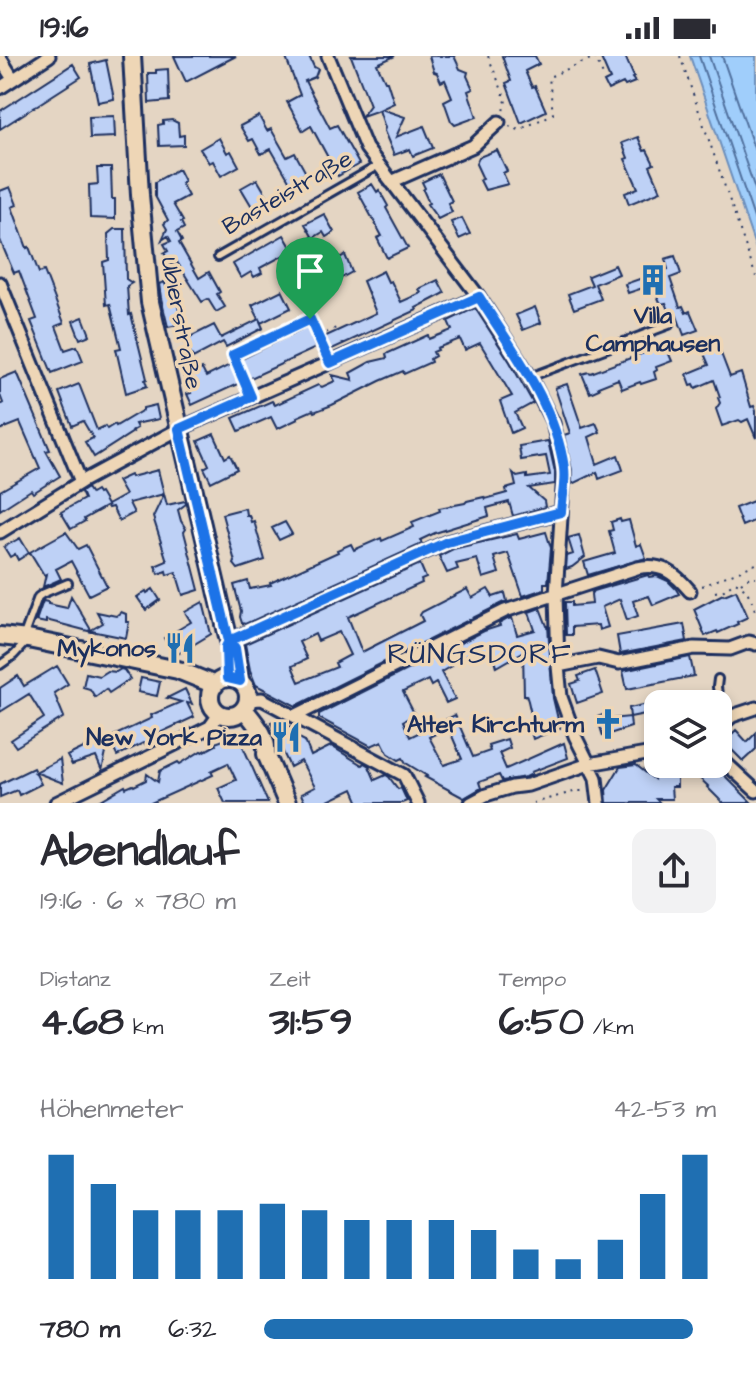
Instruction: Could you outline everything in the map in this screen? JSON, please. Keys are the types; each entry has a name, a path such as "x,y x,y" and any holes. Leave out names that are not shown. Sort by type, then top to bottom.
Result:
{"main road":[{"name":"Ubierstraße","path":"132,56 150,302 229,641 235,648 227,681"},
{"path":"0,636 227,681 247,689 236,709"},
{"path":"227,681 210,695 211,700 216,710 236,709"},
{"path":"236,709 261,751 266,754 287,803"}],"street":[{"path":"0,88 49,56"},
{"name":"Basteistraße","path":"328,56 366,148 479,297 530,377 553,423 564,471 556,595 561,697 575,736 596,778 598,798"},
{"path":"0,58 13,79"},
{"path":"391,182 473,146 499,122"},
{"path":"0,283 81,482"},
{"path":"0,532 81,482 179,429 479,297"},
{"path":"229,641 447,542 561,512"},
{"path":"295,716 505,611 649,565 669,572 690,591"},
{"path":"558,666 598,658 619,663 694,648 730,649 749,642 756,644"},
{"path":"56,803 210,727 236,709 262,699 404,775 418,803"},
{"path":"732,716 756,708"},
{"path":"471,803 486,795 528,785 589,764 644,754"},
{"path":"732,769 756,791"}],"lane":[{"name":"Basteistraße","path":"218,257 379,165"},
{"path":"530,377 669,325"},
{"path":"0,665 14,655 25,639 38,597 68,583"},
{"path":"717,690 718,679"}],"path":[{"path":"488,56 506,100 499,122 519,130 553,114 549,77 595,57 603,75"},
{"path":"680,56 756,277"},
{"path":"251,397 233,355 310,319 330,363"},
{"path":"318,337 336,328"},
{"path":"690,591 756,564"},
{"path":"741,584 747,578 756,577"},
{"path":"715,592 724,590 734,582 741,584 753,600 756,614"},
{"path":"535,802 577,791 598,798"}],"water":[{"path":"690,56 756,56 756,249"}],"building":[{"path":"174,56 236,56 186,82"},
{"path":"309,56 318,69 315,77 305,81 330,128 337,125 359,164 338,176 311,126 303,131 287,102 300,95 286,58"},
{"path":"351,56 395,56 377,64 394,103 381,109 405,117 396,137 424,126 433,148 413,156 410,149 394,155 379,110 362,116 370,105"},
{"path":"429,56 454,56 460,69 468,72 473,89 468,91 477,117 455,125 451,121 444,101 452,97 445,80 441,82 434,72"},
{"path":"502,56 535,56 539,64 525,71 546,111 521,123 506,83 511,81"},
{"path":"600,56 625,56 635,82 625,86 623,83 608,90 604,82 610,79"},
{"path":"106,60 114,99 98,102 90,64"},
{"path":"73,64 81,77 0,129 0,111"},
{"path":"168,69 169,101 149,103 148,73"},
{"path":"114,116 115,137 90,138 89,117"},
{"path":"259,116 267,131 271,129 287,157 295,153 306,173 290,182 271,149 261,154 253,139 249,141 240,126"},
{"path":"163,121 178,123 179,136 184,135 184,145 159,146 158,125"},
{"path":"638,137 654,164 650,166 661,191 629,204 625,193 638,188 625,159 628,158 622,143"},
{"path":"219,138 239,166 221,176 213,161 209,163 200,149"},
{"path":"497,150 507,171 503,173 508,184 485,190 476,164 479,157"},
{"path":"97,168 111,168 115,219 90,218 89,185 98,184"},
{"path":"178,169 188,196 173,204 183,221 184,228 177,232 182,241 179,243 199,278 209,272 220,292 217,294 225,307 216,312 208,299 202,302 177,262 171,265 164,253 168,251 164,244 171,241 168,236 162,240 167,229 164,224 168,220 155,196 155,182"},
{"path":"439,174 452,201 448,203 452,212 438,219 427,204 422,182"},
{"path":"257,179 270,201 254,210 241,188"},
{"path":"372,184 388,206 386,208 408,248 387,258 377,238 382,236 358,192"},
{"path":"10,187 17,205 12,207 27,248 39,273 44,271 64,323 56,326 65,350 77,346 83,361 52,373 31,321 37,319 19,271 14,273 0,240 0,191"},
{"path":"324,214 334,232 326,237 323,232 313,238 305,224"},
{"path":"462,218 470,234 459,239 451,222"},
{"path":"114,229 125,229 126,279 132,283 127,286 129,315 147,379 147,386 126,393 116,349 121,348 110,304 106,305 103,262 109,260 108,234"},
{"path":"284,235 295,254 287,259 284,255 260,268 262,273 254,277 251,272 241,278 233,264"},
{"path":"345,255 352,272 336,281 327,265"},
{"name":"Villa Camphausen","path":"675,256 681,274 670,278 680,307 683,306 686,313 690,311 698,330 684,335 677,316 672,318 666,303 661,304 652,285 628,293 625,284 668,269 665,259"},
{"path":"615,265 619,274 595,284 601,299 574,309 568,294 592,285 588,276"},
{"path":"383,271 401,302 421,293 419,289 438,280 445,293 417,310 330,350 324,337 376,313 363,281"},
{"path":"164,282 176,297 182,324 168,327 159,284"},
{"path":"282,290 291,308 261,323 252,305"},
{"path":"535,307 541,323 523,330 516,315"},
{"path":"475,308 533,403 515,413 522,428 511,433 500,401 512,396 480,343 465,350 460,339 437,348 431,362 404,374 403,371 332,405 313,410 277,429 271,417 239,431 233,418 272,401 275,405 318,385 322,387 335,381 332,375 353,380 350,373 370,362 387,358 386,354 428,335 429,339 452,330 448,321"},
{"path":"83,317 90,335 80,339 73,321"},
{"path":"259,319 263,328 226,347 223,342 193,358 184,340 214,325 221,338"},
{"path":"308,326 318,347 192,405 184,377 202,369 206,377"},
{"path":"717,343 730,377 741,373 751,407 754,406 756,411 756,438 748,419 722,426 716,409 720,397 714,380 696,388 694,384 691,385 687,374 709,365 702,349"},
{"path":"665,345 672,361 656,367 656,379 622,389 618,379 590,393 582,374"},
{"path":"17,372 50,450 46,451 60,476 0,510 0,491 40,468 20,422 0,430 0,405 3,403 0,379"},
{"path":"79,384 97,430 116,426 143,408 156,405 159,419 135,424 137,428 133,432 94,457 85,442 93,438 83,421 72,426 59,392"},
{"path":"567,384 582,428 596,423 600,432 589,437 597,464 618,455 623,470 599,479 597,472 572,484 564,435 570,433 555,388"},
{"path":"214,434 225,458 230,455 237,469 211,482 204,468 209,465 198,441"},
{"path":"548,441 555,484 529,488 544,501 545,507 513,516 509,502 487,508 489,516 435,533 420,540 422,544 242,623 234,585 248,581 250,589 271,585 351,544 354,550 414,527 412,522 440,511 439,508 507,493 506,489 516,486 513,473 517,477 527,475 527,478 550,475 546,456 521,460 519,446"},
{"path":"158,470 164,494 129,503 134,513 119,521 112,507 107,506 71,529 61,512 84,499 81,492 87,488 91,494 96,491 100,493 107,505 125,495 117,481 130,475"},
{"path":"164,494 167,505 185,501 186,504 178,510 186,529 184,532 199,590 183,595 176,572 159,574 155,566 167,561 153,517"},
{"path":"756,500 756,520 742,526 735,508"},
{"path":"245,508 246,515 249,515 251,522 254,521 265,560 238,569 234,564 222,514"},
{"path":"620,519 621,522 629,520 636,546 641,544 646,558 588,575 584,562 615,553 609,531 613,530 611,522"},
{"path":"285,522 292,534 279,540 272,528"},
{"path":"66,532 78,549 86,545 107,586 89,595 71,561 56,569 61,579 43,587 46,574 30,552"},
{"path":"546,532 551,548 548,583 544,583 544,589 523,596 508,553 494,557 499,573 483,578 477,559 456,564 458,569 447,573 439,556 453,549 517,534 519,539"},
{"path":"579,535 585,557 566,569 567,556 573,554 568,538"},
{"path":"20,538 29,553 18,560 15,554 10,557 4,547"},
{"path":"420,564 426,578 421,580 422,583 348,617 362,652 423,621 422,612 467,589 472,598 488,589 493,597 505,593 507,601 296,706 256,685 245,644","holes":["339,632 350,655 335,663 337,667 299,682 292,666 307,659 299,642 315,634 318,641"]},
{"path":"648,575 668,581 679,594 653,605 649,596 633,601 638,616 627,620 620,599 602,607 608,627 599,630 598,625 572,627 572,635 566,635 565,602 572,602 572,606 592,604 593,591"},
{"path":"153,589 160,600 146,610 137,597"},
{"path":"736,590 748,617 718,633 705,636 694,609"},
{"path":"71,596 91,630 103,623 97,612 116,616 121,612 126,614 126,622 129,622 126,638 46,620 46,623 36,621 43,601 67,608"},
{"path":"203,602 211,634 178,654 164,638 191,622 185,612"},
{"path":"540,608 548,626 553,698 560,728 533,739 529,725 533,723 524,695 523,652 497,667 493,651 480,657 477,650 450,663 451,666 441,672 455,699 446,703 436,683 431,686 428,680 403,692 415,715 403,721 410,737 455,715 473,757 490,751 488,745 507,739 510,748 499,753 506,769 564,743 568,758 531,772 526,777 502,781 499,775 479,782 481,788 464,798 425,777 403,758 399,760 388,753 382,741 371,746 319,718 319,714 484,631 500,626 508,619 512,618 517,635 535,630 529,612","holes":["449,729 462,759 444,765 429,737"]},
{"path":"684,624 687,641 620,654 617,636"},
{"path":"690,657 694,676 627,689 623,671"},
{"path":"57,666 68,684 54,693 64,717 16,747 11,740 44,718 29,694 0,712 0,688 18,676 24,686"},
{"path":"121,669 130,679 109,693 106,689 95,697 90,689 83,687 86,673 99,676"},
{"path":"595,670 603,694 577,703 571,684 580,681 578,676"},
{"path":"141,678 160,682 157,696 138,692"},
{"path":"185,689 194,717 151,737 147,745 143,743 117,756 109,739 102,771 96,757 72,765 67,756 94,743 100,734 103,741 181,702 167,698"},
{"path":"644,705 644,714 630,717 629,708"},
{"path":"608,713 610,719 630,717 631,727 603,736 597,717"},
{"path":"277,720 291,727 295,736 305,741 311,756 331,746 369,766 375,780 386,775 389,777 398,789 401,788 407,801 359,803 353,789 324,803 305,803 301,794 315,787 301,761 290,767 282,753 271,722"},
{"path":"736,730 747,742 756,733 756,749 743,761 732,750 732,734"},
{"path":"238,735 268,803 225,803 218,788 236,780 228,763 211,771 213,775 151,803 96,803 125,786 134,786 146,780 147,774 158,782 160,771"},
{"path":"60,759 63,783 35,772"},
{"path":"636,765 644,771 644,778 677,778 677,787 671,787 672,799 656,799 660,803 607,803 606,790 620,767"},
{"path":"33,768 41,784 19,795 17,790 0,797 0,784"},
{"path":"699,778 727,778 752,803 723,803"}],"place":[{"name":"Villa Camphausen","path":"653,280"},
{"name":"Mykonos","path":"180,648"},
{"name":"Alter Kirchturm","path":"608,724"},
{"name":"New York Pizza","path":"286,737"}],"district":[{"name":"RÜNGSDORF","path":"480,653"}],"route":[{"path":"310,319 233,355 251,397 179,429 226,623 229,641 226,647 227,678 240,681 235,648 229,641 447,542 561,512 564,471 553,423 530,377 479,297 330,363 310,319"}]}
